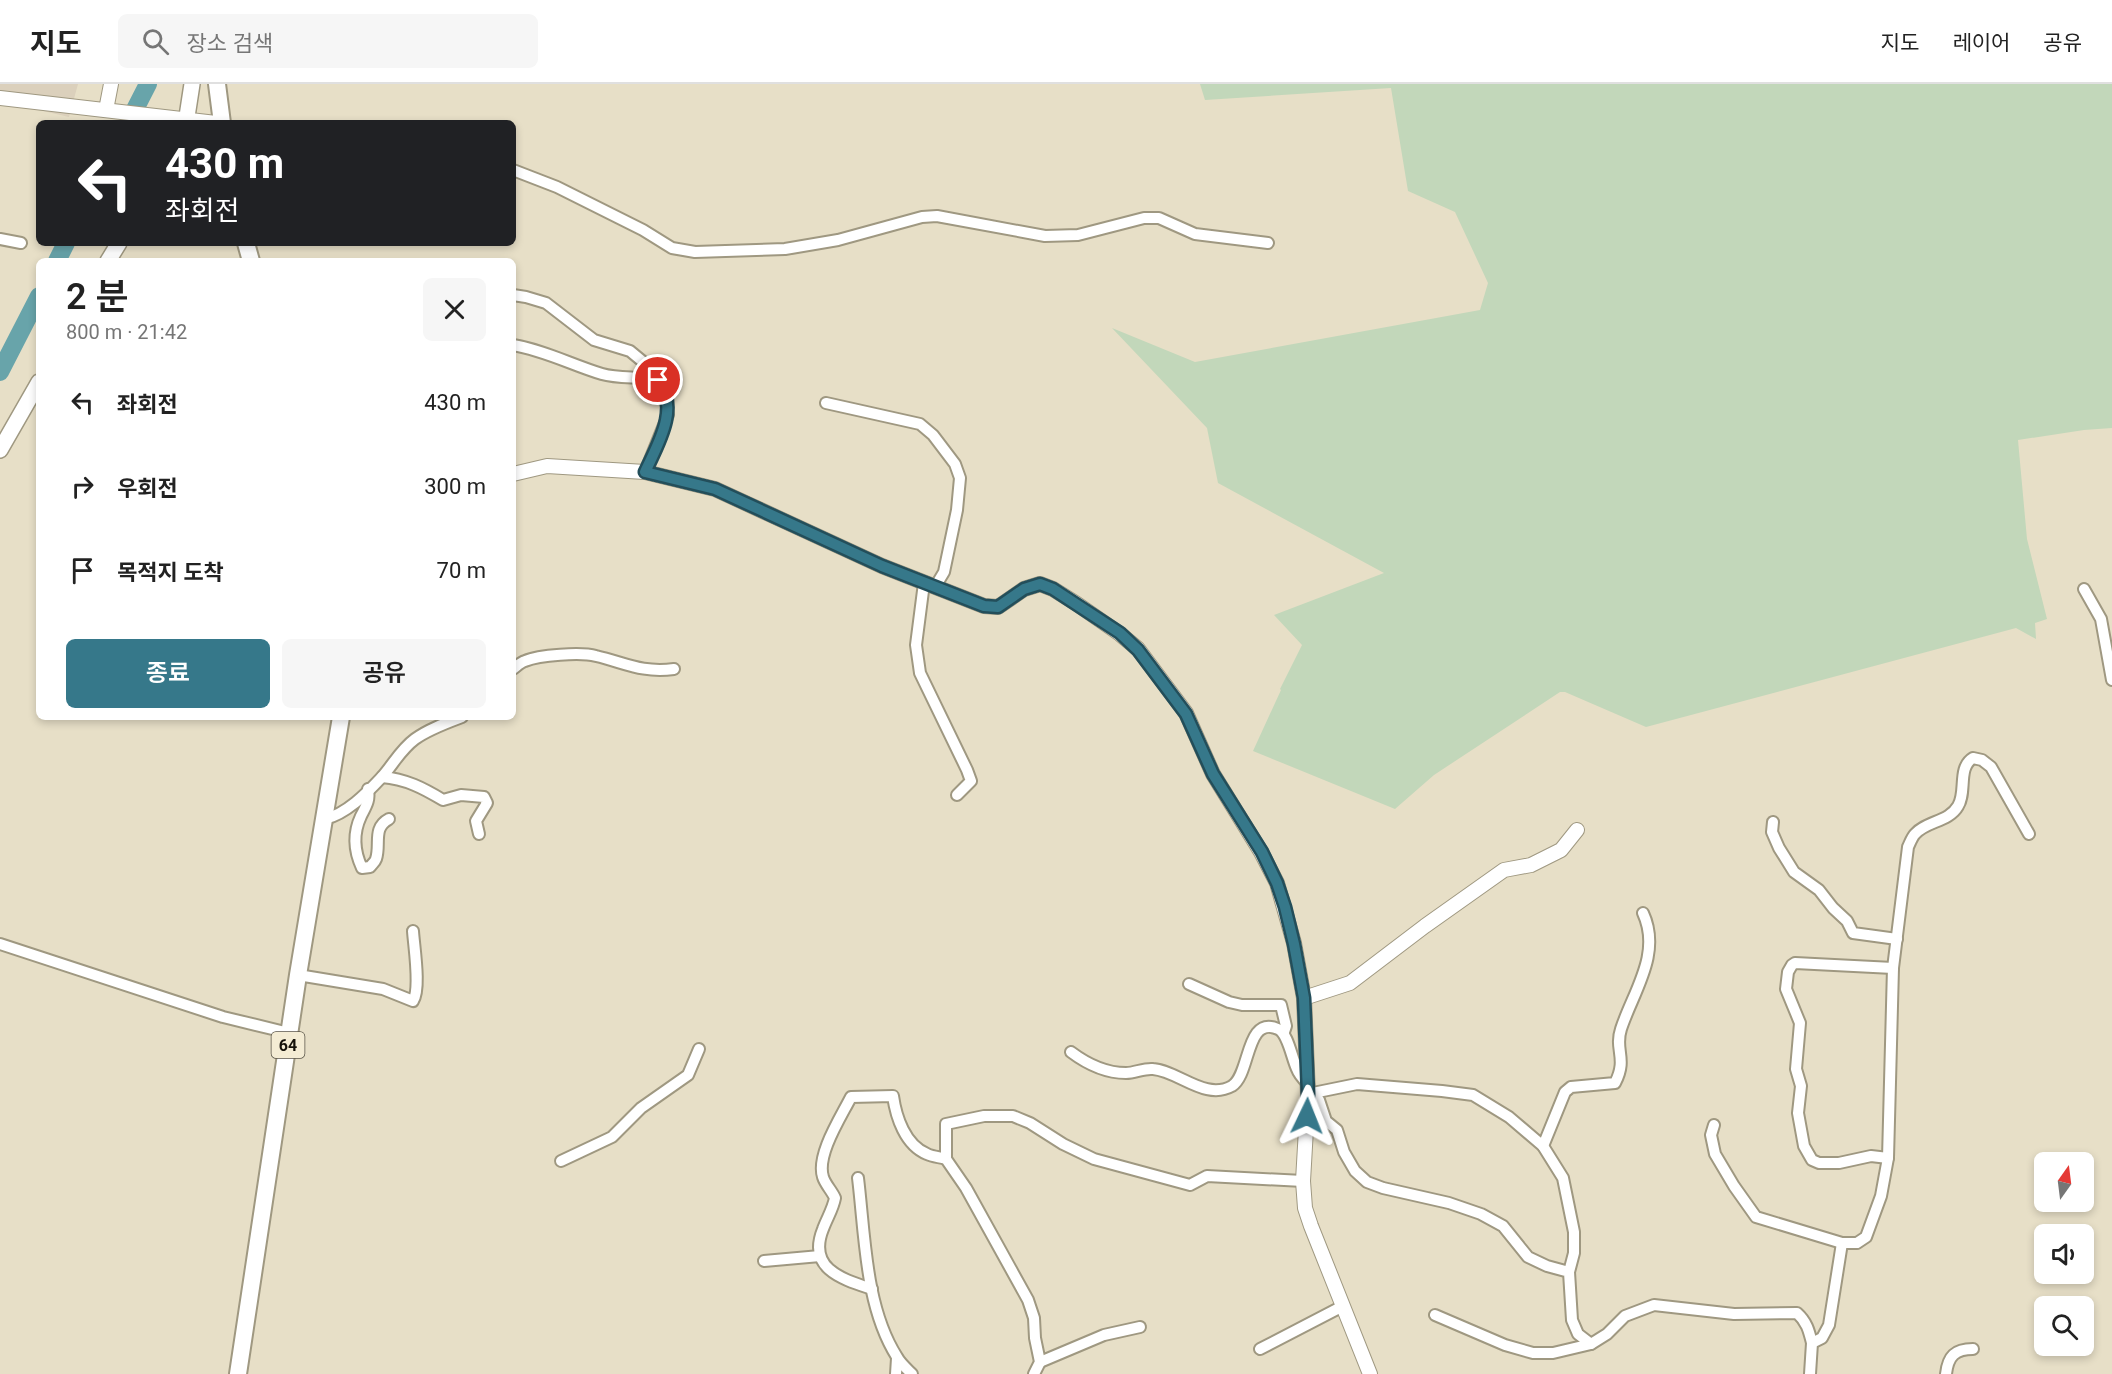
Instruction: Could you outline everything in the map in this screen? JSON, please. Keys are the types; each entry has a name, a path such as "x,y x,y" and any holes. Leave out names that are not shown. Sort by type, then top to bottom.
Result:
{"main road":[{"path":"182,120 192,84"},
{"path":"217,84 222,120"},
{"path":"0,450 36,387"},
{"name":"64","path":"238,1374 298,975 341,720"}],"street":[{"path":"111,84 113,111"},
{"path":"0,98 182,120"},
{"path":"516,171 557,187 643,230 672,248 695,252 785,249 838,240 922,217 937,216 1045,236 1078,235 1144,218 1159,218 1195,234 1268,243"},
{"path":"0,239 21,243"},
{"path":"516,295 546,303 594,340 630,351 653,370 665,389 668,415 645,472"},
{"path":"516,346 548,354 605,375 640,376 658,380"},
{"path":"826,404 920,424 933,435 955,464 960,478 957,510 944,572 929,585 916,645 920,673 968,770 971,781 957,795"},
{"path":"516,473 548,466 645,472 715,489 929,585 984,606 998,607 1024,589 1040,584 1077,604 1120,633 1138,650 1186,714 1213,774 1262,852 1277,883 1294,944 1304,998 1308,1089 1303,1181 1305,1208 1371,1373"},
{"path":"2084,589 2101,619 2112,680"},
{"path":"516,667 525,661 576,654 596,656 649,670 674,669"},
{"path":"325,819 345,810 382,777 398,754 415,739 454,720"},
{"path":"1714,1125 1710,1135 1715,1154 1756,1217 1842,1243 1857,1243 1866,1237 1881,1196 1888,1158 1893,968 1908,847 1915,834 1947,817 1959,805 1964,771 1968,762 1973,758 1982,760 1991,767 2029,834"},
{"path":"382,777 400,778 424,788 443,801 461,795 484,797 487,803 476,821 479,834"},
{"path":"368,789 369,799 356,832 355,848 362,868 370,867 376,859 379,829 383,822 389,819"},
{"path":"1773,822 1772,832 1794,872 1819,890 1846,921 1853,933 1897,939"},
{"path":"1304,998 1350,983 1504,870 1531,865 1561,850 1577,830"},
{"path":"1543,1146 1565,1092 1571,1087 1615,1083 1620,1072 1622,1060 1619,1047 1620,1030 1643,980 1649,942 1649,925 1643,914"},
{"path":"298,975 383,988 413,1001 416,997 417,976 413,931"},
{"path":"0,944 223,1017 289,1034"},
{"path":"1888,1158 1871,1156 1839,1163 1819,1163 1812,1160 1804,1146 1798,1113 1801,1086 1796,1069 1800,1023 1789,999 1786,980 1792,965 1796,963 1893,968"},
{"path":"1189,984 1229,1002 1242,1005 1281,1005 1286,1026 1284,1032 1296,1068 1308,1089 1319,1100 1326,1120 1337,1130 1344,1152 1355,1171 1367,1182 1383,1188 1449,1203 1481,1214 1503,1226 1528,1257 1547,1266 1569,1272"},
{"path":"1071,1052 1082,1061 1098,1068 1125,1073 1155,1069 1199,1087 1223,1089 1236,1082 1244,1070 1250,1045 1257,1033 1264,1028 1277,1028 1284,1032"},
{"path":"561,1161 612,1137 641,1108 687,1075 699,1049"},
{"path":"1308,1089 1358,1084 1473,1095 1509,1117 1543,1146 1563,1178 1574,1232 1574,1253 1569,1272 1572,1320 1578,1334 1591,1344"},
{"path":"872,1289 842,1279 828,1270 820,1256 818,1244 835,1198 823,1179 821,1165 824,1152 851,1097 893,1096 896,1115 914,1146 928,1155 946,1158"},
{"path":"1034,1374 1040,1362 1034,1318 1028,1300 966,1188 946,1158 946,1124 984,1116 1013,1116 1094,1159 1190,1185 1207,1176 1303,1181"},
{"path":"858,1178 872,1289 877,1310 897,1358 912,1374"},
{"path":"1812,1344 1822,1338 1829,1325 1842,1243"},
{"path":"764,1261 820,1256"},
{"path":"1435,1315 1505,1345 1533,1353 1553,1353 1591,1344 1607,1334 1625,1316 1654,1305 1734,1314 1797,1313 1808,1328 1812,1344 1810,1374"},
{"path":"1260,1349 1344,1306"},
{"path":"1040,1362 1104,1335 1140,1327"},
{"path":"1946,1374 1950,1356 1959,1349 1973,1349"},
{"path":"896,1374 897,1358"}],"shaded area":[{"path":"0,84 78,84 69,117 0,101"}],"green space":[{"path":"1200,84 2112,84 2112,428 2018,440 2027,539 2047,619 2035,623 2036,639 2016,628 1646,727 1565,692 1560,692 1434,775 1395,809 1253,751 1302,645 1274,615 1384,573 1218,483 1207,428 1112,328 1195,362 1480,310 1488,283 1455,212 1408,191 1391,88 1205,100"}],"waterway":[{"path":"130,120 148,84"},
{"path":"58,258 64,246"},
{"path":"0,372 36,302"}],"route":[{"path":"658,380 665,389 668,415 645,472 715,489 882,566 984,606 998,607 1024,589 1040,584 1077,604 1120,633 1138,650 1186,714 1200,750 1262,852 1277,883 1294,944 1304,998 1307,1116"}]}
